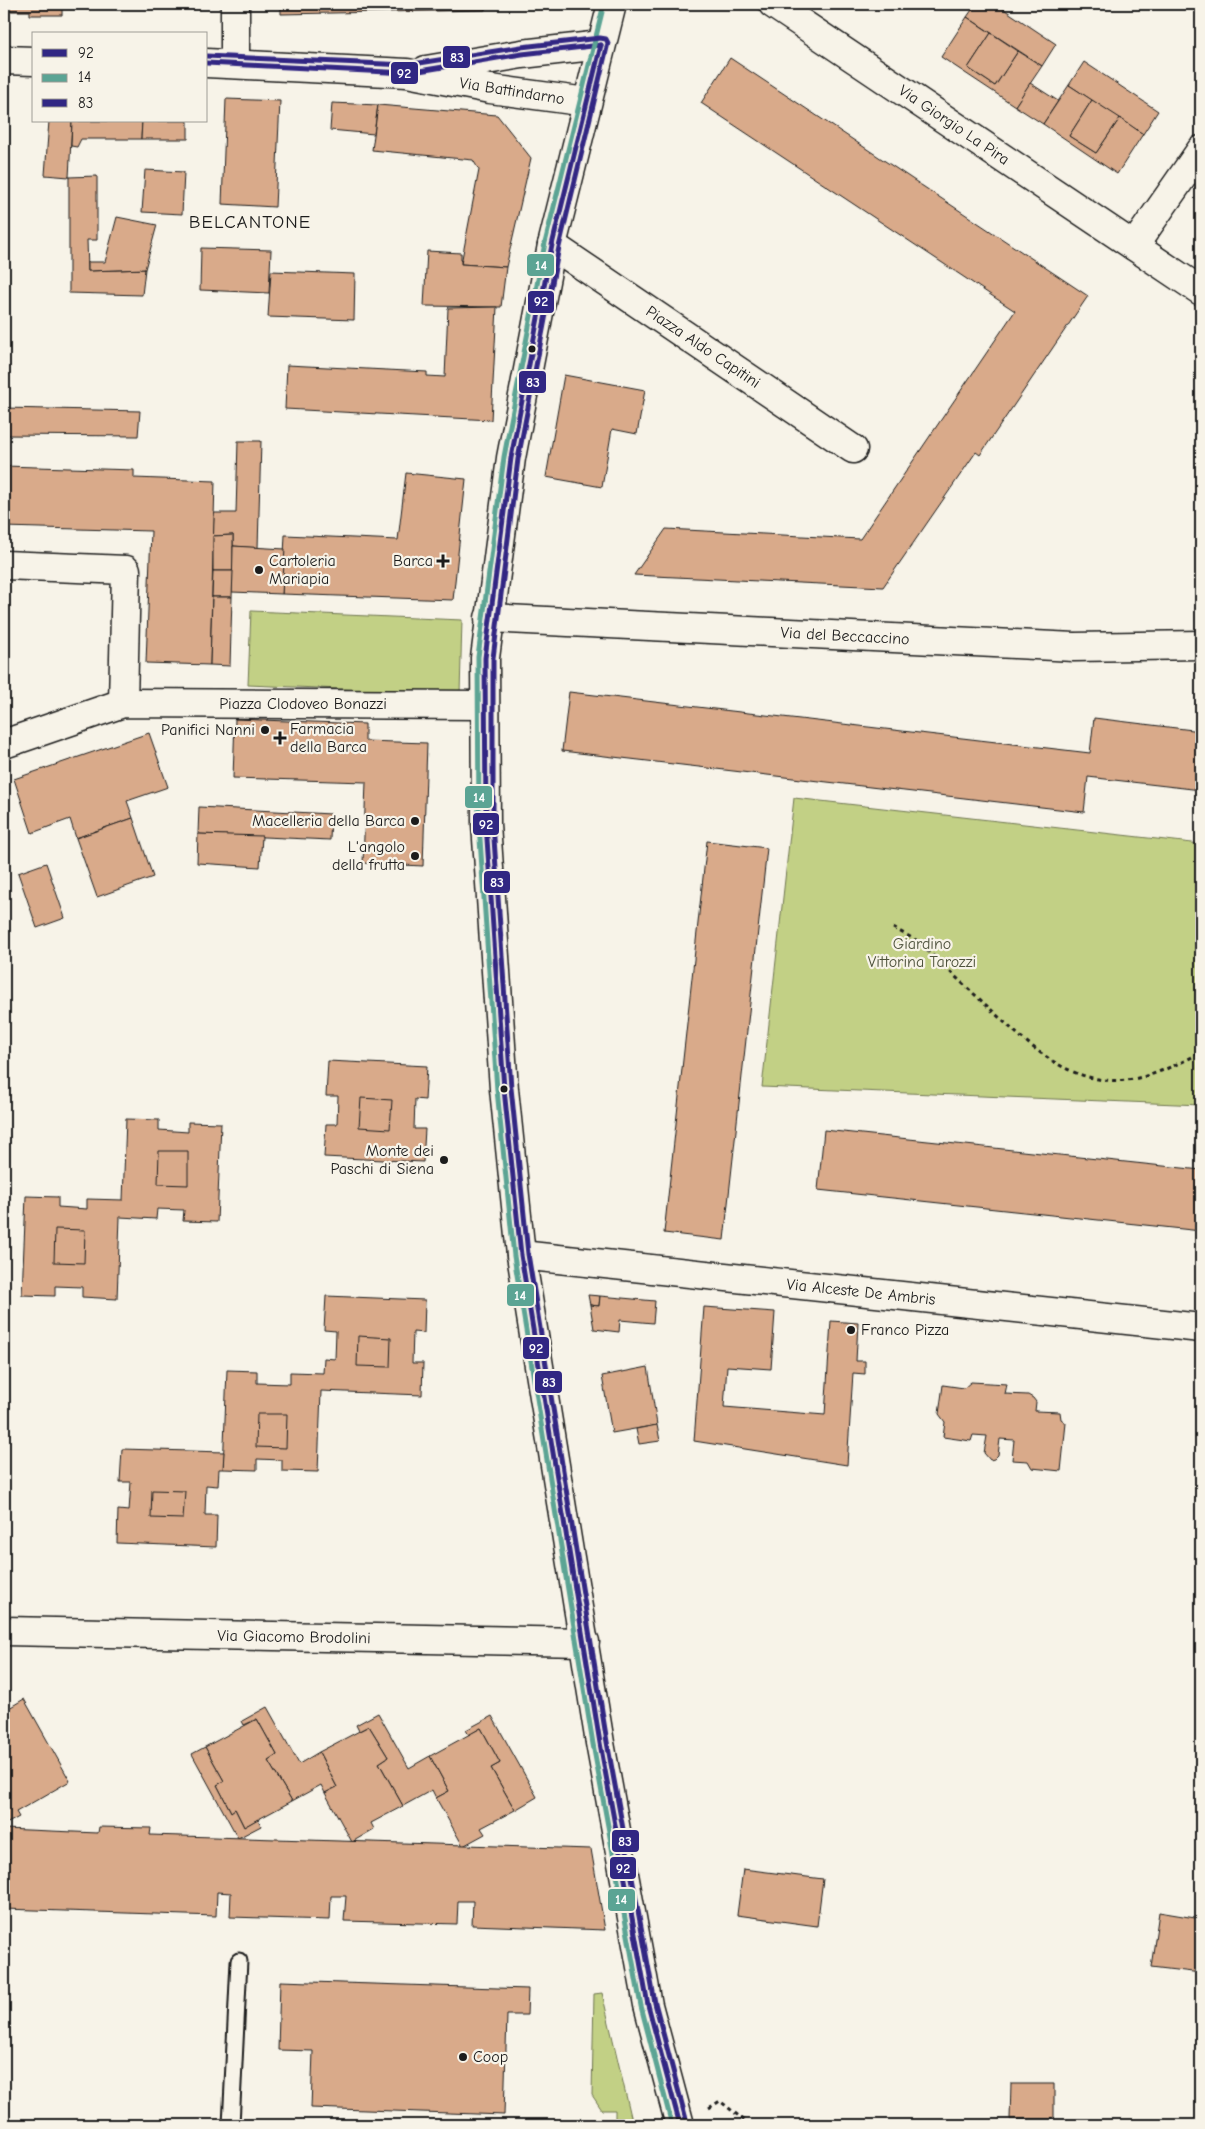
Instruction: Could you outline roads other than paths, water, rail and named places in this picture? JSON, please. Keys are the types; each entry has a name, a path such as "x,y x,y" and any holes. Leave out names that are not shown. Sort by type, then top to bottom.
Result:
{"street":[{"path":"235,4 235,63"},
{"path":"612,4 552,245 511,458 489,618 485,658 484,705 492,937 511,1175 521,1255 600,1743 648,2005 680,2125"},
{"name":"Via Giorgio La Pira","path":"773,4 1201,291"},
{"name":"Via Battindarno","path":"407,73 522,54 601,45"},
{"path":"4,60 32,61"},
{"name":"Via Battindarno","path":"208,63 407,73 490,88 587,102"},
{"path":"1134,246 1201,150"},
{"name":"Piazza Aldo Capitini","path":"552,245 853,449"},
{"path":"4,565 126,570 123,703"},
{"name":"Via del Beccaccino","path":"489,618 1074,648 1201,645"},
{"name":"Piazza Clodoveo Bonazzi","path":"4,744 123,703 484,705"},
{"name":"Via Alceste De Ambris","path":"521,1255 1201,1328"},
{"name":"Via Giacomo Brodolini","path":"4,1631 585,1642"}],"lane":[{"path":"231,2125 239,1961"}],"place":[{"name":"Barca","path":"443,561"},
{"name":"Cartoleria Mariapia","path":"259,570"},
{"name":"Panifici Nanni","path":"265,730"},
{"name":"Farmacia della Barca","path":"280,738"},
{"name":"Macelleria della Barca","path":"415,821"},
{"name":"L'angolo della frutta","path":"415,856"},
{"name":"Monte dei Paschi di Siena","path":"444,1160"},
{"name":"Franco Pizza","path":"851,1330"},
{"name":"Coop","path":"463,2057"}],"district":[{"name":"BELCANTONE","path":"250,222"}],"park label":[{"name":"Giardino Vittorina Tarozzi","path":"922,953"}]}
